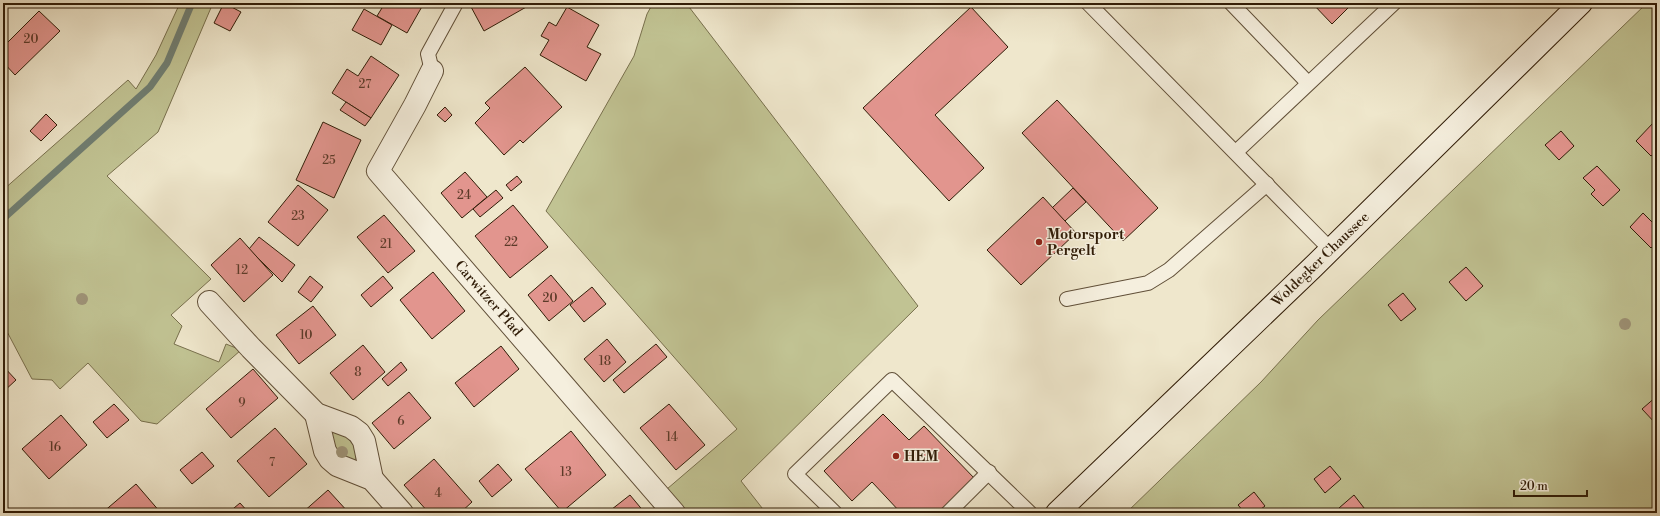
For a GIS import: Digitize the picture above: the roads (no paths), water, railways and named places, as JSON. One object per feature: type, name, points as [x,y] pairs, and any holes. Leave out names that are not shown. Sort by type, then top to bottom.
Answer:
[{"type":"street","name":"Woldegker Chaussee","points":[[1057,513],[1331,250],[1581,3]]},
{"type":"street","name":"Carwitzer Pfad","points":[[432,70],[415,105],[378,171],[674,513]]},
{"type":"street","points":[[209,302],[316,414],[352,427],[359,433],[364,441],[372,479]]},
{"type":"street","points":[[316,414],[325,451],[330,459],[337,465],[372,479],[402,513]]},
{"type":"lane","points":[[432,70],[428,54],[456,3]]},
{"type":"lane","points":[[1088,3],[1331,250]]},
{"type":"lane","points":[[1231,3],[1308,83]]},
{"type":"lane","points":[[1236,152],[1394,3]]},
{"type":"lane","points":[[1067,299],[1148,283],[1169,270],[1267,184]]},
{"type":"lane","points":[[835,513],[794,474],[892,380],[1030,513]]},
{"type":"lane","points":[[948,513],[989,472]]},
{"type":"waterway","points":[[3,219],[150,87],[167,63],[192,3]]},
{"type":"place","name":"Motorsport Pergelt","points":[[1039,242]]},
{"type":"place","name":"HEM","points":[[896,456]]}]
